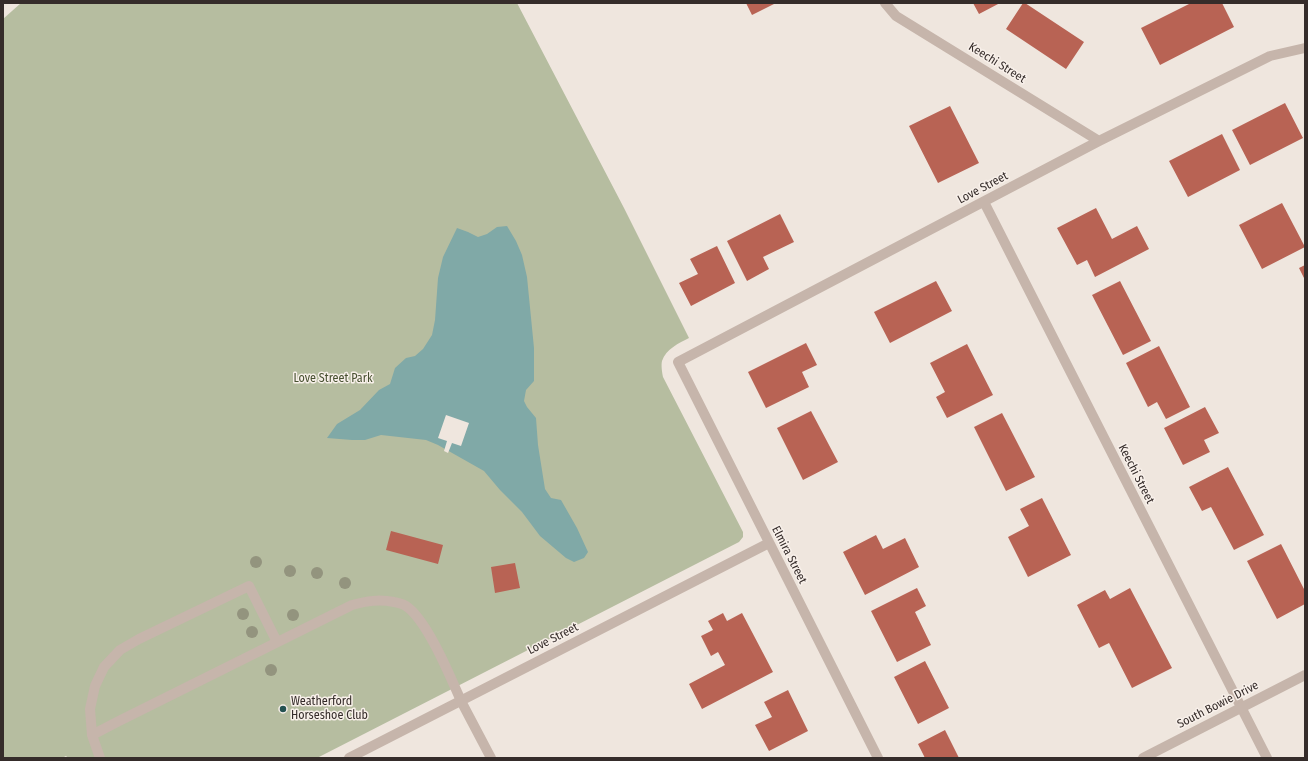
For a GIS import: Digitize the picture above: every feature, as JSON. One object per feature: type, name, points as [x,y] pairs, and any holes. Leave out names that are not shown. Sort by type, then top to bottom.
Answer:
[{"type":"street","name":"Keechi Street","points":[[885,3],[896,16],[1098,141]]},
{"type":"street","name":"Love Street","points":[[678,362],[1098,141],[1270,56],[1305,48]]},
{"type":"street","name":"Keechi Street","points":[[984,202],[1240,708],[1267,758]]},
{"type":"street","name":"Elmira Street","points":[[678,362],[878,758]]},
{"type":"street","name":"Love Street","points":[[349,758],[769,543]]},
{"type":"street","points":[[100,758],[92,735],[90,708],[95,686],[104,667],[120,650],[249,586],[276,642]]},
{"type":"street","points":[[92,735],[352,605],[368,600],[383,600],[405,605],[417,617],[428,632],[490,758]]},
{"type":"street","name":"South Bowie Drive","points":[[1143,758],[1305,675]]},
{"type":"green space","name":"Love Street Park","points":[[21,3],[517,3],[624,208],[689,338],[673,347],[666,353],[662,361],[663,377],[743,532],[743,537],[739,542],[317,758],[68,758],[66,756],[62,758],[3,758],[3,19]]},
{"type":"water","points":[[507,226],[522,255],[527,277],[534,348],[534,381],[526,390],[524,401],[536,418],[538,445],[545,489],[551,498],[561,500],[577,528],[588,552],[584,558],[574,562],[566,558],[540,536],[522,512],[484,471],[438,445],[426,440],[381,435],[365,440],[327,438],[337,424],[360,410],[379,390],[390,384],[395,368],[406,358],[415,356],[423,349],[432,335],[435,320],[438,278],[443,257],[457,228],[478,237],[487,234],[497,227]]},
{"type":"pier","points":[[446,415],[469,423],[461,446],[452,443],[448,453],[444,451],[447,441],[438,438]]},
{"type":"building","points":[[746,3],[776,3],[752,15]]},
{"type":"building","points":[[973,3],[1000,3],[979,14]]},
{"type":"building","points":[[1023,3],[1084,42],[1066,69],[1006,29]]},
{"type":"building","points":[[1191,3],[1222,3],[1234,27],[1160,65],[1141,28]]},
{"type":"building","points":[[1285,103],[1303,138],[1250,165],[1232,130]]},
{"type":"building","points":[[950,106],[979,163],[938,183],[909,126]]},
{"type":"building","points":[[1222,134],[1240,170],[1188,197],[1169,161]]},
{"type":"building","points":[[1282,203],[1305,247],[1262,269],[1239,225]]},
{"type":"building","points":[[1096,208],[1112,239],[1137,226],[1149,249],[1095,277],[1087,260],[1077,265],[1057,228]]},
{"type":"building","points":[[780,214],[794,242],[763,257],[769,269],[747,281],[727,241]]},
{"type":"building","points":[[717,246],[735,283],[691,306],[679,283],[698,274],[690,259]]},
{"type":"building","points":[[1305,265],[1305,280],[1299,268]]},
{"type":"building","points":[[936,281],[952,311],[890,343],[874,312]]},
{"type":"building","points":[[1120,281],[1151,341],[1123,355],[1092,295]]},
{"type":"building","points":[[806,343],[817,365],[802,372],[809,387],[766,408],[748,372]]},
{"type":"building","points":[[967,344],[993,395],[947,418],[936,397],[945,392],[930,363]]},
{"type":"building","points":[[1159,346],[1190,407],[1166,419],[1157,402],[1148,407],[1126,363]]},
{"type":"building","points":[[1205,407],[1219,433],[1204,440],[1210,452],[1183,465],[1164,428]]},
{"type":"building","points":[[811,411],[838,462],[803,480],[777,428]]},
{"type":"building","points":[[1002,413],[1035,477],[1006,491],[974,427]]},
{"type":"building","points":[[1228,467],[1264,535],[1234,550],[1211,507],[1202,511],[1189,487]]},
{"type":"building","points":[[1042,498],[1071,555],[1028,577],[1008,537],[1029,526],[1020,509]]},
{"type":"building","points":[[391,531],[443,545],[438,564],[386,550]]},
{"type":"building","points":[[876,535],[883,549],[905,538],[919,567],[865,595],[843,552]]},
{"type":"building","points":[[1281,544],[1305,591],[1305,604],[1277,619],[1247,561]]},
{"type":"building","points":[[515,563],[520,588],[495,593],[491,567]]},
{"type":"building","points":[[917,588],[926,606],[915,612],[931,645],[897,662],[871,611]]},
{"type":"building","points":[[1130,588],[1172,668],[1132,688],[1109,643],[1099,648],[1077,605],[1105,590],[1110,599]]},
{"type":"building","points":[[723,613],[727,621],[742,613],[773,672],[702,709],[689,684],[725,665],[718,652],[711,656],[701,636],[713,630],[708,621]]},
{"type":"building","points":[[925,661],[949,708],[918,724],[894,677]]},
{"type":"building","points":[[788,690],[808,731],[769,751],[755,725],[772,717],[764,702]]},
{"type":"building","points":[[945,730],[959,758],[925,758],[918,744]]},
{"type":"place","name":"Weatherford Horseshoe Club","points":[[283,709]]}]
